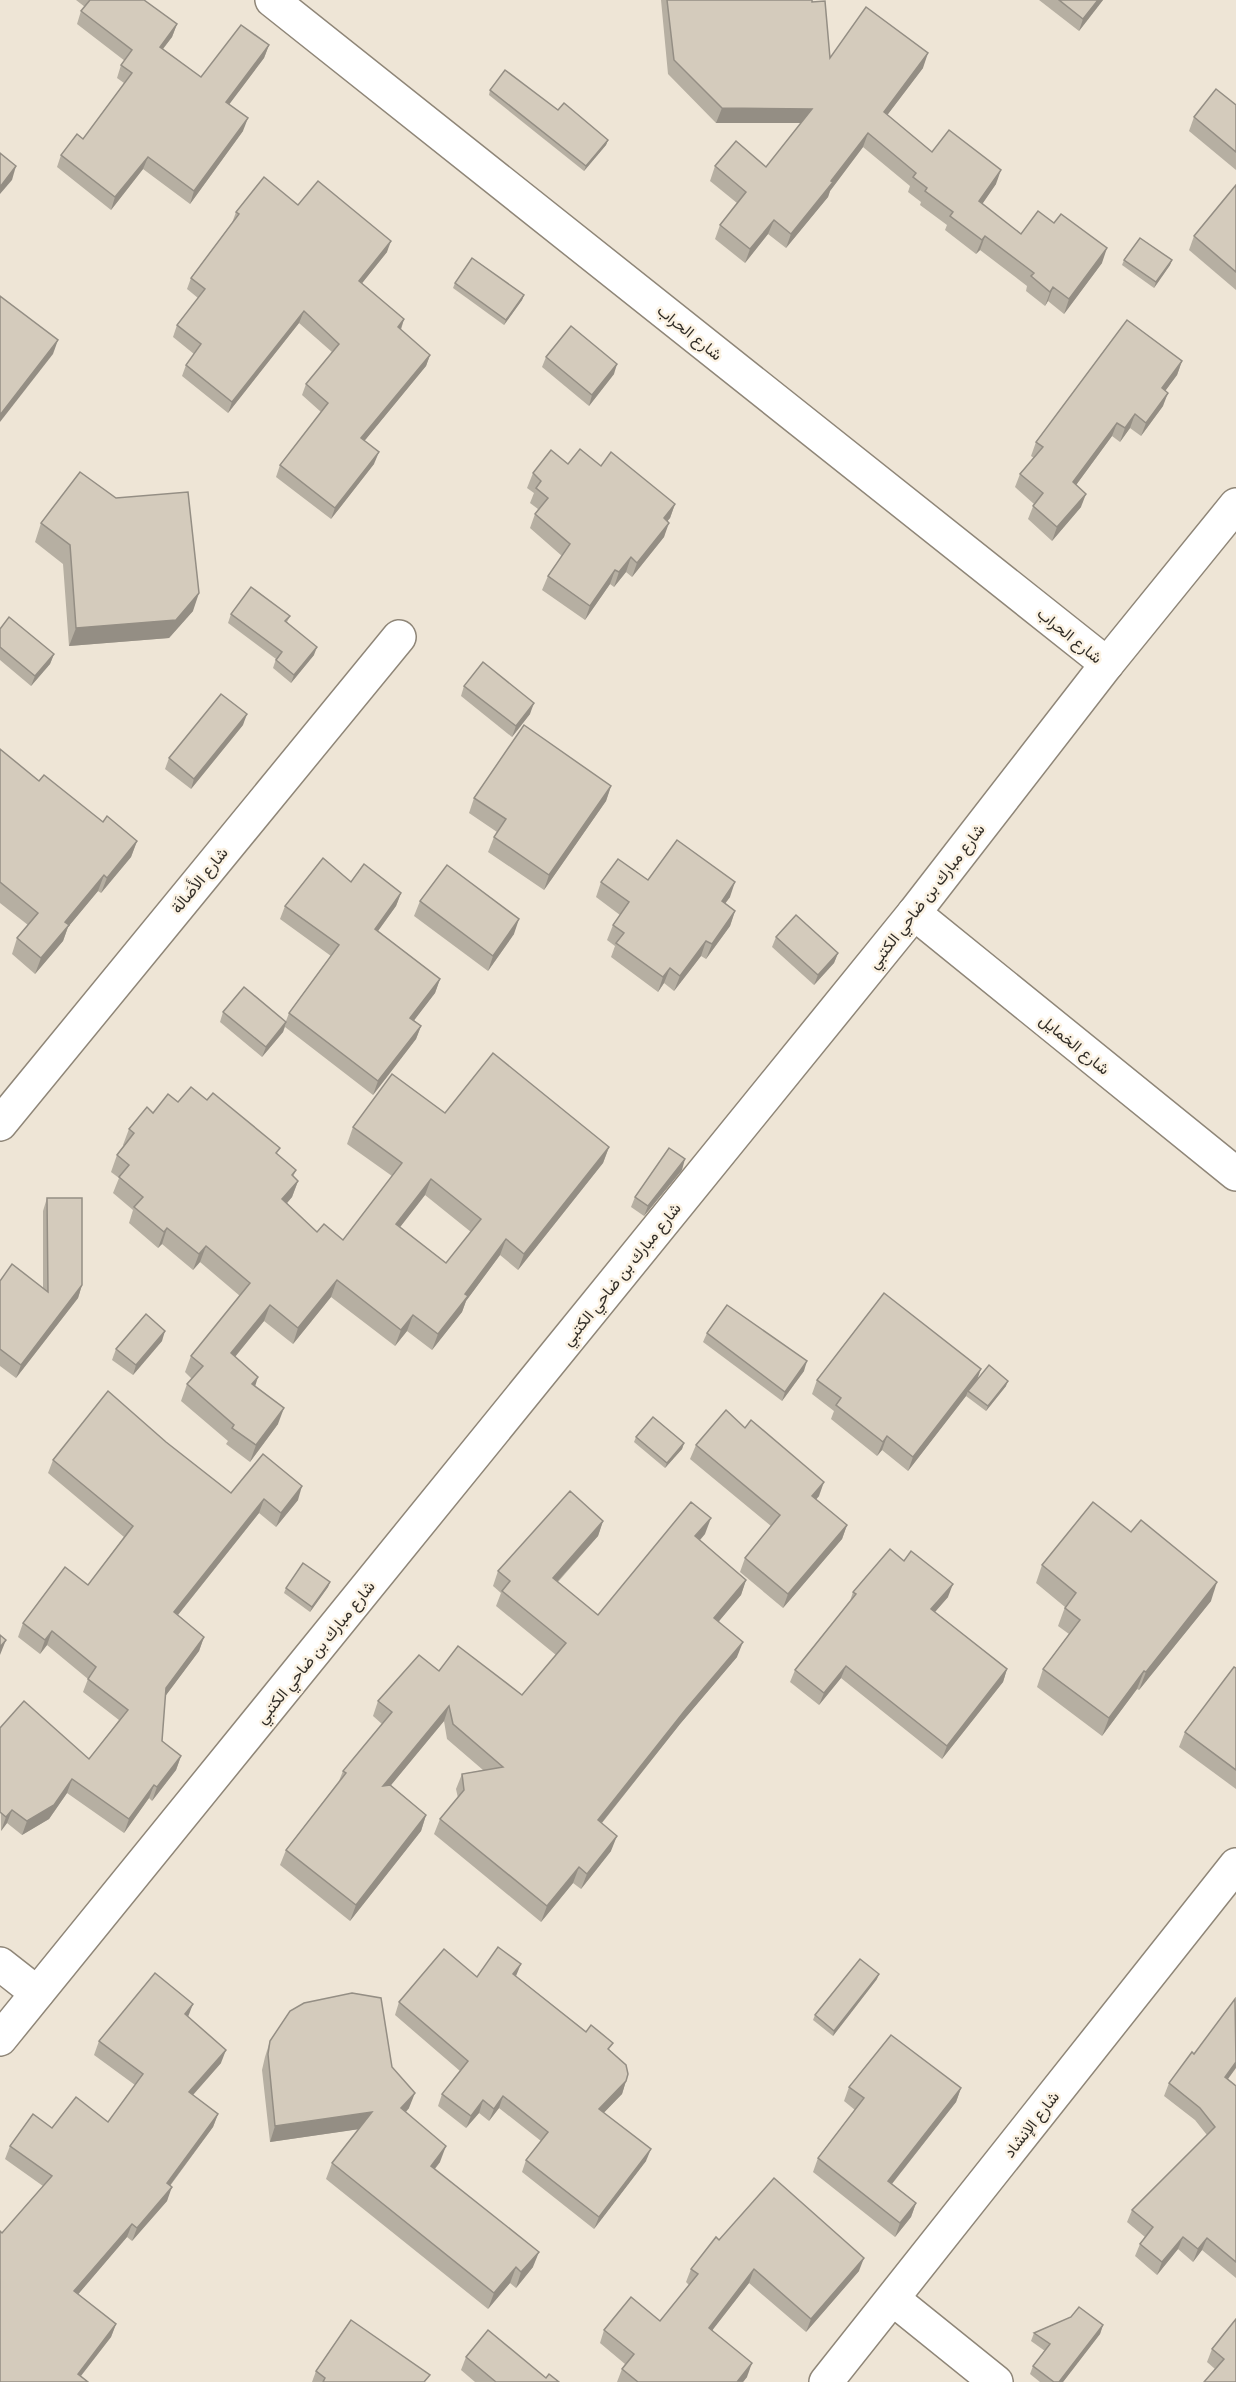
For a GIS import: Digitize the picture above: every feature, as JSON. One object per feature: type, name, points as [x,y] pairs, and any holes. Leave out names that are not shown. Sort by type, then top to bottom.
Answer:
[{"type":"street","name":"شارع الحراب","points":[[272,0],[1107,664]]},
{"type":"street","name":"شارع مبارك بن ضاحي الكتبي","points":[[0,2039],[914,913],[1107,664],[1236,505]]},
{"type":"street","name":"شارع الأَصَالَة","points":[[0,1124],[399,637]]},
{"type":"street","name":"شارع الخمايل","points":[[914,913],[1236,1174]]},
{"type":"street","name":"شارع الإنشاد","points":[[826,2382],[1236,1865]]},
{"type":"street","points":[[0,1964],[37,1993]]},
{"type":"street","points":[[893,2299],[996,2382]]},
{"type":"building","points":[[90,0],[144,0],[177,24],[160,47],[201,77],[241,25],[269,45],[226,102],[248,118],[194,191],[148,157],[115,197],[61,155],[77,134],[83,139],[132,73],[121,65],[132,50],[81,11]]},
{"type":"building","points":[[667,0],[825,1],[830,58],[866,7],[928,53],[884,112],[932,152],[949,130],[1001,170],[979,201],[1021,234],[1038,211],[1054,223],[1061,214],[1107,248],[1069,299],[1053,287],[1050,292],[1031,276],[1034,273],[985,236],[982,240],[950,216],[953,212],[925,191],[927,188],[913,177],[916,173],[868,133],[831,181],[833,182],[791,234],[774,220],[750,249],[720,225],[746,192],[715,166],[736,141],[766,167],[812,109],[722,108],[674,60]]},
{"type":"building","points":[[1059,0],[1098,0],[1083,19]]},
{"type":"building","points":[[505,70],[558,110],[564,103],[608,140],[586,166],[490,90]]},
{"type":"building","points":[[1216,89],[1236,105],[1236,152],[1194,117]]},
{"type":"building","points":[[0,153],[16,166],[0,187]]},
{"type":"building","points":[[264,177],[298,205],[318,181],[391,241],[359,281],[404,319],[398,327],[430,355],[361,438],[379,452],[335,508],[280,465],[328,403],[306,384],[339,344],[304,311],[232,402],[186,365],[201,344],[177,325],[205,289],[191,278],[239,214],[236,212]]},
{"type":"building","points":[[1236,185],[1236,272],[1194,236]]},
{"type":"building","points":[[1140,238],[1172,260],[1156,282],[1124,260]]},
{"type":"building","points":[[472,258],[524,295],[506,320],[455,283]]},
{"type":"building","points":[[0,296],[58,340],[0,415]]},
{"type":"building","points":[[1127,320],[1182,361],[1162,388],[1168,393],[1146,423],[1135,414],[1125,428],[1117,423],[1073,482],[1086,494],[1057,527],[1033,506],[1043,493],[1020,474],[1043,447],[1036,442]]},
{"type":"building","points":[[571,326],[617,364],[592,395],[546,357]]},
{"type":"building","points":[[580,449],[601,466],[611,452],[675,504],[664,518],[669,523],[637,563],[631,557],[619,572],[615,570],[590,606],[548,576],[570,544],[535,514],[548,498],[536,488],[541,481],[533,473],[551,450],[568,464]]},
{"type":"building","points":[[80,472],[116,498],[188,492],[199,593],[176,620],[76,628],[70,545],[41,523]]},
{"type":"building","points":[[251,587],[290,616],[285,621],[317,647],[294,675],[276,660],[282,652],[231,614]]},
{"type":"building","points":[[9,617],[54,654],[35,676],[0,647],[0,629]]},
{"type":"building","points":[[483,662],[534,703],[516,726],[464,686]]},
{"type":"building","points":[[221,694],[247,714],[194,779],[169,758]]},
{"type":"building","points":[[524,725],[611,786],[549,875],[494,837],[506,819],[474,798]]},
{"type":"building","points":[[0,749],[39,781],[44,775],[103,822],[107,816],[137,841],[107,878],[104,875],[65,922],[69,925],[41,958],[17,938],[38,913],[0,882]]},
{"type":"building","points":[[677,840],[735,882],[722,901],[735,911],[712,944],[706,941],[680,976],[670,968],[663,977],[616,943],[624,933],[613,925],[629,902],[601,882],[618,859],[648,880]]},
{"type":"building","points":[[323,858],[351,882],[364,864],[401,893],[375,929],[440,979],[410,1018],[421,1026],[378,1081],[289,1013],[339,945],[285,906]]},
{"type":"building","points":[[447,865],[519,919],[493,956],[420,901]]},
{"type":"building","points":[[796,915],[838,953],[818,975],[776,937]]},
{"type":"building","points":[[244,987],[286,1022],[266,1047],[223,1012]]},
{"type":"building","points":[[493,1053],[609,1147],[524,1254],[506,1239],[465,1294],[468,1296],[438,1334],[413,1315],[401,1330],[337,1280],[298,1328],[270,1305],[231,1353],[258,1377],[252,1384],[284,1408],[256,1445],[232,1428],[234,1425],[187,1384],[203,1366],[191,1356],[250,1283],[206,1246],[199,1254],[167,1228],[164,1232],[134,1207],[143,1197],[119,1177],[129,1165],[117,1155],[134,1133],[129,1129],[147,1107],[153,1113],[168,1094],[178,1102],[191,1087],[207,1100],[213,1093],[280,1148],[276,1153],[296,1170],[292,1175],[298,1181],[282,1199],[317,1232],[324,1224],[343,1240],[402,1163],[353,1127],[392,1074],[445,1113]],"holes":[[[431,1179],[481,1219],[446,1263],[396,1224]]]},
{"type":"building","points":[[669,1148],[685,1159],[648,1206],[635,1197]]},
{"type":"building","points":[[47,1198],[82,1198],[82,1285],[21,1365],[0,1349],[0,1281],[12,1264],[48,1292]]},
{"type":"building","points":[[884,1293],[981,1369],[913,1457],[887,1436],[883,1442],[836,1405],[841,1398],[817,1380]]},
{"type":"building","points":[[727,1305],[807,1361],[785,1392],[707,1333]]},
{"type":"building","points":[[146,1314],[165,1331],[136,1365],[116,1349]]},
{"type":"building","points":[[989,1365],[1008,1381],[988,1406],[968,1391]]},
{"type":"building","points":[[108,1391],[166,1442],[231,1493],[263,1454],[302,1486],[281,1513],[264,1499],[174,1612],[204,1637],[166,1688],[162,1741],[181,1756],[157,1787],[154,1785],[129,1819],[72,1779],[54,1805],[27,1821],[12,1810],[6,1817],[0,1812],[0,1728],[24,1701],[89,1759],[128,1710],[88,1679],[96,1667],[52,1631],[45,1640],[23,1623],[65,1567],[88,1585],[133,1526],[53,1460]]},
{"type":"building","points":[[726,1410],[745,1428],[751,1420],[824,1482],[812,1496],[847,1525],[788,1594],[745,1558],[780,1515],[696,1445]]},
{"type":"building","points":[[653,1417],[684,1443],[667,1463],[636,1437]]},
{"type":"building","points":[[570,1491],[603,1521],[553,1578],[598,1615],[691,1502],[711,1518],[695,1536],[746,1580],[714,1618],[743,1642],[686,1709],[598,1820],[617,1836],[587,1874],[579,1867],[547,1906],[440,1819],[464,1790],[462,1774],[503,1767],[453,1724],[449,1706],[383,1786],[390,1785],[426,1815],[356,1905],[286,1850],[346,1773],[343,1771],[392,1712],[378,1701],[419,1655],[439,1671],[458,1646],[522,1695],[566,1643],[502,1591],[510,1581],[498,1571]]},
{"type":"building","points":[[1093,1502],[1131,1532],[1141,1520],[1217,1582],[1146,1672],[1144,1671],[1109,1718],[1043,1669],[1080,1620],[1065,1608],[1076,1593],[1042,1565]]},
{"type":"building","points":[[890,1549],[904,1561],[911,1551],[953,1584],[931,1609],[1007,1669],[947,1746],[846,1666],[824,1693],[795,1670],[856,1594],[853,1592]]},
{"type":"building","points":[[303,1563],[330,1582],[312,1607],[286,1588]]},
{"type":"building","points":[[0,1635],[6,1640],[0,1647]]},
{"type":"building","points":[[1234,1667],[1236,1668],[1236,1770],[1185,1732]]},
{"type":"building","points":[[498,1947],[521,1964],[513,1974],[586,2032],[591,2025],[613,2043],[608,2049],[626,2065],[628,2074],[626,2081],[599,2109],[651,2149],[599,2217],[526,2160],[548,2132],[503,2096],[494,2109],[483,2100],[471,2116],[442,2094],[468,2061],[399,2002],[444,1949],[477,1977]]},
{"type":"building","points":[[860,1959],[879,1974],[834,2031],[815,2015]]},
{"type":"building","points":[[155,1973],[193,2004],[185,2014],[226,2050],[189,2092],[218,2114],[167,2183],[172,2187],[137,2228],[132,2224],[74,2291],[116,2324],[78,2374],[88,2382],[0,2382],[0,2231],[2,2233],[52,2176],[10,2146],[33,2114],[52,2128],[76,2097],[108,2122],[143,2074],[99,2041]]},
{"type":"building","points":[[352,1993],[381,1998],[392,2067],[415,2093],[401,2108],[446,2146],[431,2166],[539,2252],[521,2272],[516,2267],[494,2293],[332,2163],[372,2112],[275,2126],[268,2054],[270,2041],[290,2011],[304,2003]]},
{"type":"building","points":[[1235,1999],[1236,2062],[1225,2077],[1236,2086],[1236,2262],[1207,2238],[1198,2249],[1183,2237],[1162,2262],[1140,2244],[1153,2227],[1132,2210],[1215,2127],[1200,2108],[1169,2083]]},
{"type":"building","points":[[891,2035],[961,2088],[888,2181],[916,2203],[900,2223],[818,2158],[864,2098],[849,2087]]},
{"type":"building","points":[[774,2178],[864,2258],[811,2319],[754,2269],[709,2328],[752,2363],[737,2382],[638,2382],[622,2369],[634,2354],[604,2330],[631,2297],[660,2321],[698,2274],[691,2269],[716,2237],[719,2240]]},
{"type":"building","points":[[1079,2307],[1103,2325],[1059,2382],[1054,2382],[1033,2366],[1050,2344],[1034,2333],[1071,2317]]},
{"type":"building","points":[[1236,2319],[1236,2382],[1204,2382],[1224,2359],[1212,2349]]},
{"type":"building","points":[[351,2320],[430,2375],[424,2382],[323,2382],[325,2378],[316,2371]]},
{"type":"building","points":[[488,2330],[546,2378],[549,2374],[559,2382],[496,2382],[466,2357]]}]
